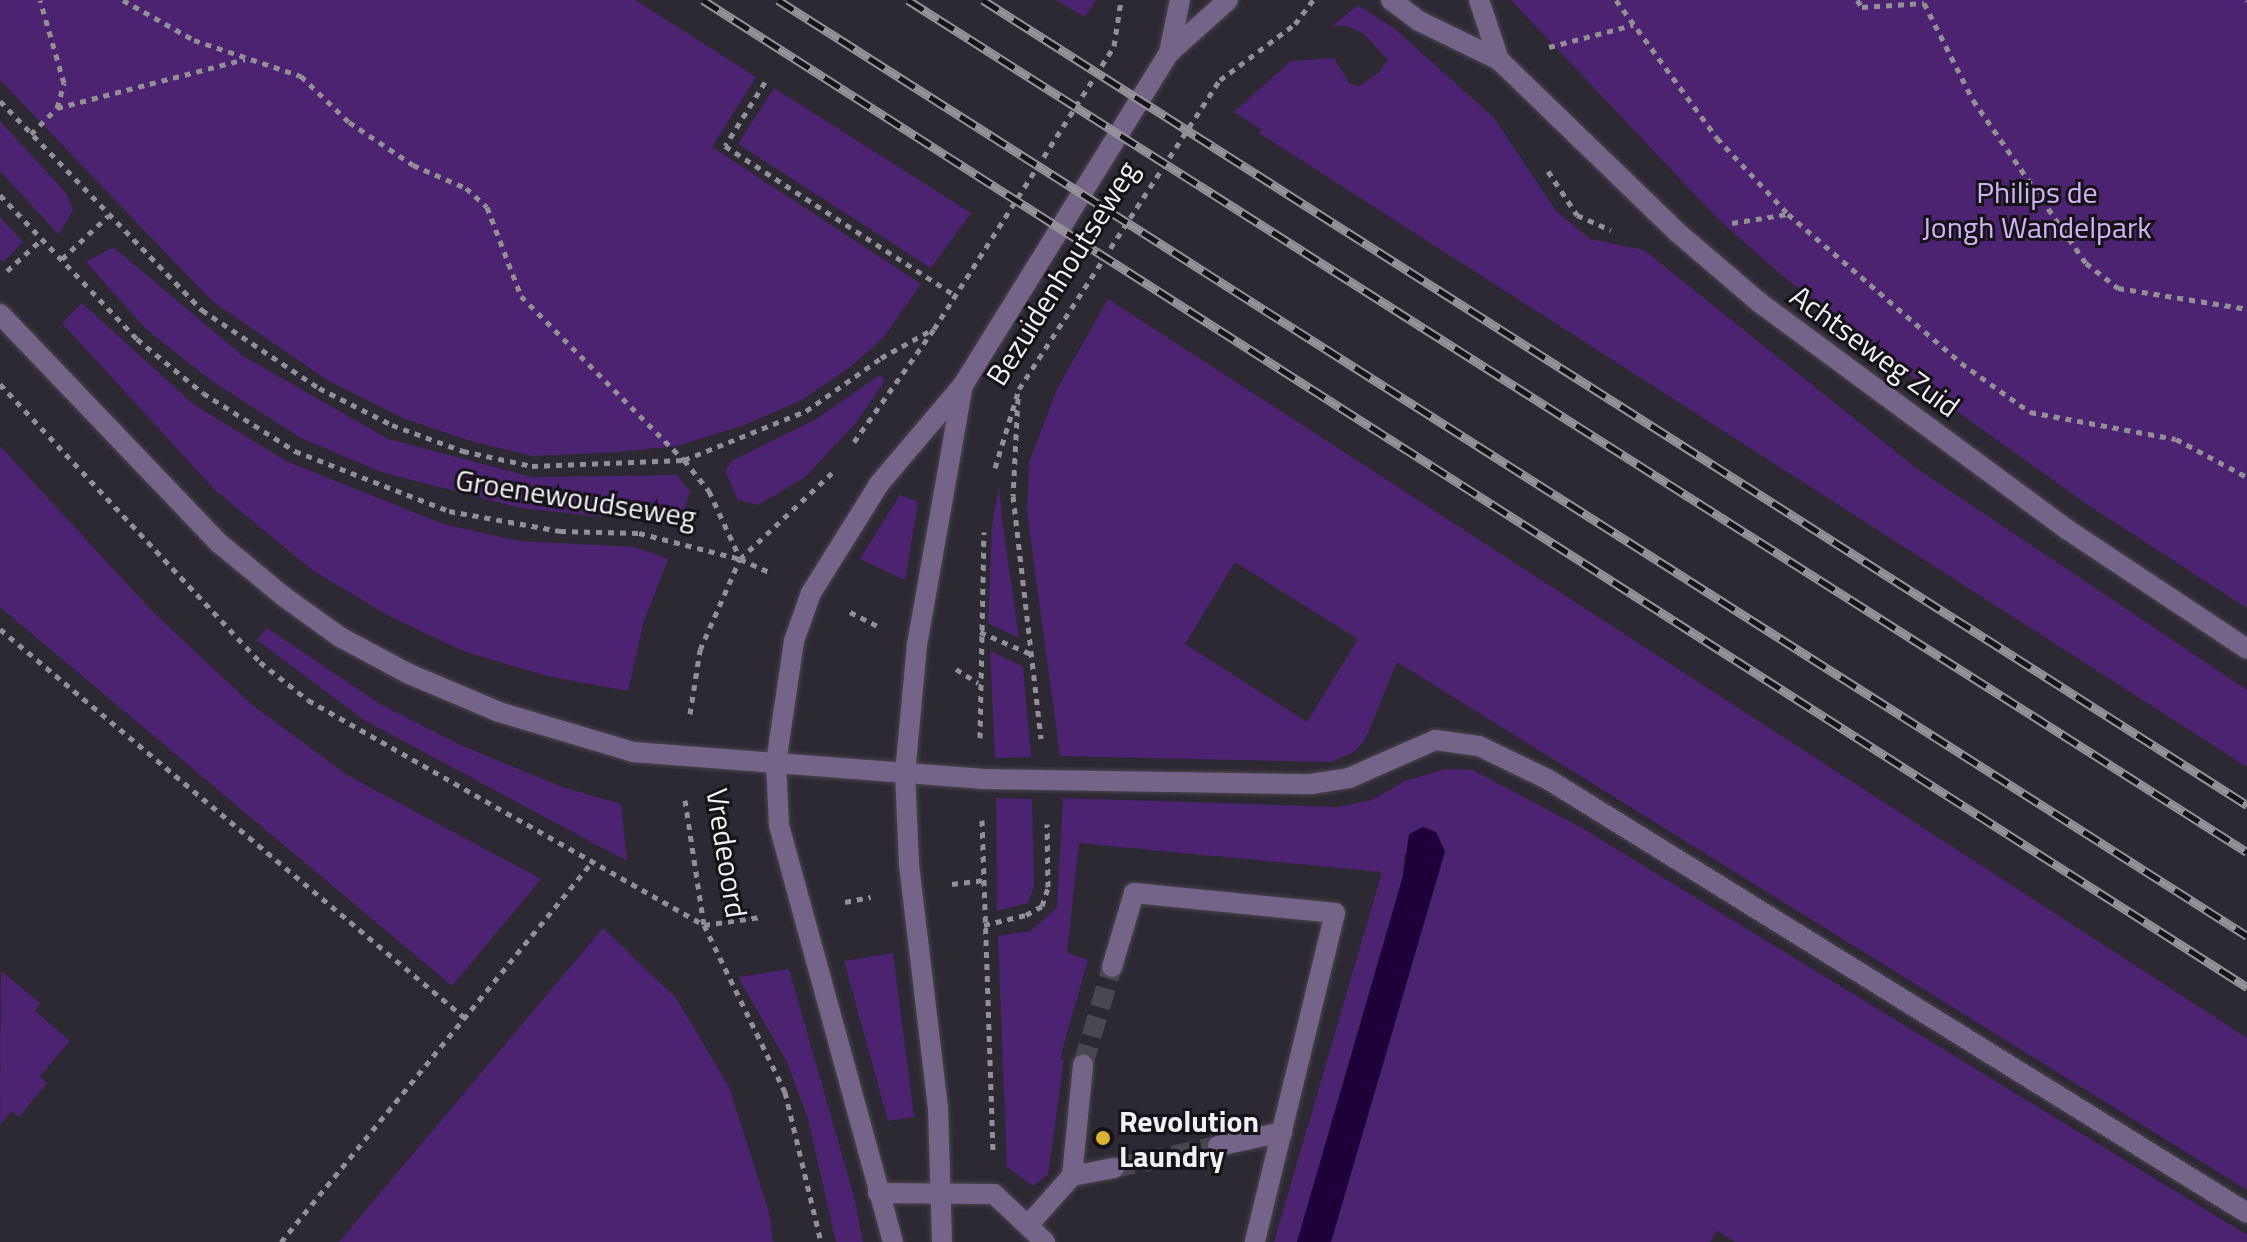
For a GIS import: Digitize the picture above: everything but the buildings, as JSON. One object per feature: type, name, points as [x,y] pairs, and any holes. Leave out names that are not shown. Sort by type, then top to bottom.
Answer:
[{"type":"street","name":"Bezuidenhoutseweg","points":[[1169,53],[1180,0]]},
{"type":"street","name":"Bezuidenhoutseweg","points":[[776,763],[794,641],[811,593],[879,484],[963,385],[1169,53],[1228,0]]},
{"type":"street","name":"Achtseweg Zuid","points":[[1391,0],[1419,21],[1499,60],[1677,232],[1760,303],[2068,530],[2247,649]]},
{"type":"street","name":"Achtseweg Zuid","points":[[1479,0],[1499,60]]},
{"type":"street","points":[[0,314],[219,543],[340,637],[407,673],[499,712],[581,739],[683,758],[905,774],[1311,784],[1349,778],[1435,740],[1479,746],[1549,780],[2247,1213]]},
{"type":"street","name":"Bezuidenhoutseweg","points":[[905,774],[917,645],[963,385]]},
{"type":"street","name":"Vredeoord","points":[[776,763],[779,825],[791,881],[893,1242]]},
{"type":"street","points":[[905,774],[943,1193],[942,1242]]},
{"type":"street","points":[[1112,967],[1134,893],[1335,913],[1255,1242]]},
{"type":"street","points":[[1030,1223],[1072,1176],[1083,1065]]},
{"type":"street","points":[[1218,1146],[1282,1132]]},
{"type":"street","points":[[1072,1176],[1114,1168]]},
{"type":"street","points":[[878,1193],[994,1194],[1030,1223],[1045,1242]]},
{"type":"path","points":[[31,134],[57,108],[64,83],[40,0]]},
{"type":"path","points":[[123,0],[194,40],[301,76],[349,122],[413,165],[466,188],[487,207],[521,296],[684,460],[709,491],[740,559],[841,461]]},
{"type":"path","points":[[849,449],[956,296],[1114,46],[1121,0]]},
{"type":"path","name":"Bezuidenhoutseweg","points":[[993,475],[1019,389],[1220,80],[1295,24],[1313,0]]},
{"type":"path","name":"Achtseweg Zuid","points":[[1616,0],[1717,138],[1788,214],[1961,363],[2030,412],[2176,439],[2247,477]]},
{"type":"path","points":[[1857,0],[1862,7],[1924,3],[1973,100],[2086,263],[2118,288],[2247,309]]},
{"type":"path","points":[[1499,60],[1633,25]]},
{"type":"path","points":[[57,108],[246,59]]},
{"type":"path","points":[[765,82],[725,146],[956,296]]},
{"type":"path","points":[[0,101],[202,310],[319,388],[392,425],[463,451],[532,466],[684,460],[806,411],[881,358],[934,329]]},
{"type":"path","name":"Groenewoudseweg","points":[[0,195],[137,339],[203,393],[295,451],[449,511],[560,531],[639,533],[740,559],[917,645],[979,683],[980,632]]},
{"type":"path","points":[[61,260],[108,216]]},
{"type":"path","points":[[0,273],[42,239]]},
{"type":"path","points":[[994,1194],[984,925],[1026,915],[1042,906],[1048,887],[1046,778],[1013,496],[1019,389]]},
{"type":"path","points":[[984,518],[980,632],[1032,654]]},
{"type":"path","name":"Vredeoord","points":[[740,559],[700,650],[683,758],[686,828],[704,925],[785,1092],[821,1242]]},
{"type":"path","points":[[0,629],[465,1018]]},
{"type":"path","points":[[281,1242],[594,860]]},
{"type":"green space","points":[[0,0],[635,0],[756,77],[712,147],[921,284],[883,338],[850,367],[802,400],[744,425],[677,446],[618,452],[533,456],[470,441],[403,418],[327,380],[212,301],[0,80]]},
{"type":"green space","points":[[1056,0],[1096,0],[1085,17]]},
{"type":"green space","name":"Philips de Jongh Wandelpark","points":[[1511,0],[2247,0],[2247,608],[2088,505],[1944,402],[1778,272],[1718,219]]},
{"type":"green space","points":[[1358,5],[1395,29],[1494,118],[1556,211],[1590,239],[1644,250],[1916,468],[2247,690],[2247,767],[1259,133],[1261,129],[1234,112],[1291,61],[1334,58],[1350,84],[1360,86],[1379,72],[1388,60],[1364,34],[1347,26],[1332,26]]},
{"type":"green space","points":[[774,88],[971,213],[931,268],[738,144]]},
{"type":"green space","points":[[0,121],[66,193],[73,210],[59,235],[0,171]]},
{"type":"green space","points":[[0,217],[23,242],[3,262],[0,259]]},
{"type":"green space","points":[[113,247],[243,356],[388,439],[532,477],[677,475],[690,492],[683,514],[669,518],[592,516],[521,508],[381,472],[301,438],[212,381],[147,330],[86,262]]},
{"type":"green space","points":[[1108,299],[2247,1038],[2247,1190],[1397,662],[1365,740],[1355,751],[1332,762],[1060,756],[1027,512],[1029,463],[1057,389]],"holes":[[[1235,562],[1358,639],[1307,722],[1185,644]]]},
{"type":"green space","points":[[82,303],[193,404],[288,462],[443,524],[519,541],[635,547],[668,559],[644,621],[628,691],[547,676],[463,651],[387,615],[312,570],[215,490],[62,323]]},
{"type":"green space","points":[[880,375],[885,381],[855,424],[805,477],[758,505],[738,500],[725,471],[733,460],[815,420]]},
{"type":"green space","points":[[0,446],[152,611],[251,704],[347,775],[541,879],[452,986],[0,607]]},
{"type":"green space","points":[[999,485],[1019,638],[988,623],[992,527]]},
{"type":"green space","points":[[900,495],[918,502],[905,580],[860,559]]},
{"type":"green space","points":[[267,628],[380,704],[465,747],[562,787],[621,804],[627,861],[364,720],[257,640]]},
{"type":"green space","points":[[990,651],[1023,667],[1031,757],[995,758]]},
{"type":"green space","points":[[1446,769],[1473,770],[1582,828],[2247,1235],[2247,1242],[1735,1242],[1716,1230],[1711,1242],[1331,1242],[1445,851],[1404,854],[1403,876],[1297,1242],[1274,1242],[1382,872],[1079,843],[1067,953],[1088,960],[1060,1058],[1064,1060],[1048,1174],[1033,1186],[1007,1167],[998,936],[1031,931],[1057,907],[1063,798],[1338,807],[1372,800],[1405,781]]},
{"type":"green space","points":[[996,798],[1032,799],[1034,886],[1028,903],[997,911]]},
{"type":"green space","points":[[603,928],[676,998],[729,1087],[769,1212],[773,1242],[339,1242]]},
{"type":"green space","points":[[893,953],[914,1117],[888,1121],[844,961]]},
{"type":"green space","points":[[789,969],[854,1197],[863,1242],[836,1242],[808,1119],[787,1062],[738,977]]},
{"type":"green space","points":[[1,971],[40,1003],[35,1011],[70,1041],[40,1076],[47,1083],[19,1117],[12,1111],[0,1125]]},
{"type":"shaded area","points":[[1423,827],[1436,832],[1445,851],[1331,1242],[1297,1242],[1403,876],[1409,834]]},
{"type":"tunnel","points":[[1083,1065],[1112,967]]},
{"type":"tunnel","points":[[1114,1168],[1218,1146]]},
{"type":"railway","points":[[703,0],[2247,987]]},
{"type":"railway","points":[[778,0],[2247,936]]},
{"type":"railway","points":[[908,0],[2247,852]]},
{"type":"railway","points":[[983,0],[2247,805]]},
{"type":"place","name":"Revolution Laundry","points":[[1103,1138]]}]
